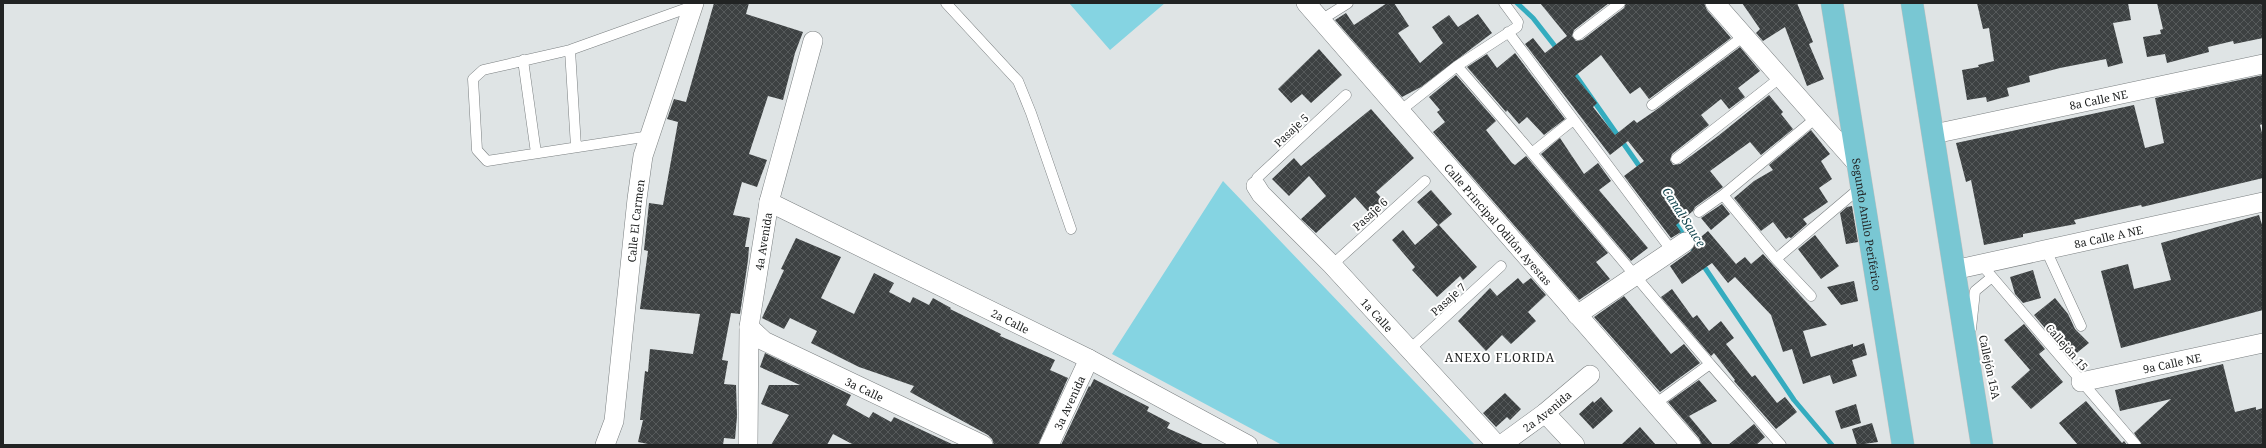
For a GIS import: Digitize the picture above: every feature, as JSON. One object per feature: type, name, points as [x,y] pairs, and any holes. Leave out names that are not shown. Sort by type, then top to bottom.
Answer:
[{"type":"main road","name":"Segundo Anillo Periférico","points":[[1832,3],[1861,176],[1902,445]]},
{"type":"main road","points":[[1912,3],[1934,134],[1954,270],[1986,438]]},
{"type":"street","name":"Calle Principal Odilón Ayestas","points":[[1306,3],[1691,445]]},
{"type":"street","points":[[1715,3],[1816,118],[1861,176]]},
{"type":"street","name":"Calle El Carmen","points":[[605,445],[614,421],[637,199],[643,156],[694,4]]},
{"type":"street","name":"4a Avenida","points":[[748,445],[748,327],[769,202],[813,41]]},
{"type":"street","name":"8a Calle NE","points":[[1934,134],[2263,64]]},
{"type":"street","name":"1a Calle","points":[[1256,186],[1261,194],[1332,265],[1497,445]]},
{"type":"street","name":"2a Calle","points":[[769,202],[1089,359],[1248,445]]},
{"type":"street","name":"8a Calle A NE","points":[[1954,270],[1986,270],[2046,250],[2263,202]]},
{"type":"street","points":[[1577,315],[1678,247]]},
{"type":"street","name":"3a Calle","points":[[748,327],[764,340],[983,445]]},
{"type":"street","name":"9a Calle NE","points":[[2081,382],[2263,342]]},
{"type":"street","name":"3a Avenida","points":[[1049,445],[1089,359]]},
{"type":"street","name":"2a Avenida","points":[[1501,445],[1545,413],[1590,374]]},
{"type":"street","points":[[1545,413],[1574,445]]},
{"type":"lane","points":[[946,3],[1018,81],[1031,113],[1071,229]]},
{"type":"lane","points":[[1321,20],[1348,3]]},
{"type":"lane","points":[[1400,111],[1457,66],[1518,24],[1504,3]]},
{"type":"lane","points":[[1578,35],[1620,3]]},
{"type":"lane","points":[[650,136],[487,161],[477,150],[473,79],[482,70],[570,50],[694,4]]},
{"type":"lane","points":[[1508,32],[1572,120],[1678,247]]},
{"type":"lane","points":[[1652,105],[1744,36]]},
{"type":"lane","points":[[570,50],[576,147]]},
{"type":"lane","points":[[523,60],[536,153]]},
{"type":"lane","points":[[1457,66],[1532,152],[1634,276],[1781,445]]},
{"type":"lane","points":[[1676,159],[1781,77]]},
{"type":"lane","name":"Pasaje 5","points":[[1256,186],[1257,178],[1346,95]]},
{"type":"lane","points":[[1699,212],[1723,195],[1816,118]]},
{"type":"lane","points":[[1532,152],[1572,120]]},
{"type":"lane","points":[[1776,259],[1861,176]]},
{"type":"lane","name":"Pasaje 6","points":[[1332,265],[1425,181]]},
{"type":"lane","points":[[1723,195],[1776,259],[1811,296]]},
{"type":"lane","points":[[2046,250],[2081,326]]},
{"type":"lane","name":"Pasaje 7","points":[[1410,349],[1501,266]]},
{"type":"lane","name":"Callejón 15","points":[[1986,270],[2136,445]]},
{"type":"lane","name":"Callejón 15A","points":[[1986,270],[1975,291],[1971,335],[1986,438]]},
{"type":"lane","points":[[1655,404],[1710,364]]},
{"type":"shaded area","points":[[1069,3],[1165,3],[1110,50]]},
{"type":"shaded area","points":[[1223,181],[1475,445],[1282,445],[1112,354]]},
{"type":"building","points":[[714,3],[749,3],[746,14],[803,32],[795,53],[783,100],[768,96],[749,154],[767,160],[757,187],[742,182],[733,215],[750,218],[745,247],[749,247],[748,260],[740,314],[731,313],[722,360],[728,361],[724,384],[736,385],[737,416],[735,439],[724,438],[723,445],[653,445],[638,442],[643,420],[640,420],[645,371],[648,372],[650,349],[693,354],[700,314],[640,309],[648,251],[644,250],[649,203],[663,205],[678,122],[667,119],[674,99],[686,102]]},
{"type":"building","points":[[1387,3],[1394,3],[1409,26],[1398,33],[1420,63],[1443,43],[1432,27],[1449,15],[1458,27],[1478,14],[1492,33],[1421,87],[1402,97],[1335,20],[1346,13],[1354,25]]},
{"type":"building","points":[[1540,3],[1609,3],[1574,30],[1572,36],[1576,41],[1582,40],[1624,8],[1626,3],[1704,3],[1707,10],[1731,38],[1649,99],[1640,87],[1630,94],[1601,55],[1575,76],[1597,103],[1593,107],[1615,135],[1634,120],[1637,123],[1656,110],[1740,47],[1760,71],[1738,88],[1745,97],[1729,109],[1721,99],[1701,115],[1709,125],[1672,154],[1670,160],[1673,165],[1680,164],[1769,95],[1783,112],[1781,114],[1793,129],[1761,155],[1750,142],[1710,171],[1723,187],[1695,207],[1693,211],[1676,225],[1681,232],[1671,238],[1624,176],[1644,161],[1628,141],[1610,155],[1525,44],[1533,38],[1545,53],[1567,36]]},
{"type":"building","points":[[1742,3],[1797,3],[1813,42],[1809,44],[1824,79],[1807,86],[1785,27],[1763,41],[1756,33],[1760,29]]},
{"type":"building","points":[[1977,3],[2128,3],[2131,20],[2113,23],[2123,63],[2108,67],[2106,59],[2060,68],[2029,76],[2030,82],[2007,88],[2009,96],[1987,102],[1986,97],[1967,100],[1962,70],[1979,67],[1978,65],[1994,61],[1989,28],[1983,29]]},
{"type":"building","points":[[2157,3],[2263,3],[2263,38],[2234,44],[2233,41],[2208,47],[2209,52],[2167,63],[2165,54],[2147,57],[2143,37],[2161,34],[2160,30],[2163,29]]},
{"type":"building","points":[[1319,49],[1342,75],[1311,103],[1302,94],[1291,103],[1278,89]]},
{"type":"building","points":[[1515,53],[1565,119],[1544,135],[1527,117],[1519,124],[1507,110],[1506,112],[1467,67],[1487,54],[1497,68]]},
{"type":"building","points":[[1456,75],[1496,121],[1486,130],[1512,163],[1515,165],[1526,156],[1608,253],[1596,262],[1610,279],[1579,300],[1433,132],[1445,122],[1437,112],[1440,110],[1429,97]]},
{"type":"building","points":[[2263,75],[2263,124],[2260,125],[2263,137],[2263,178],[2142,207],[2141,205],[2074,220],[2076,224],[2023,234],[2023,237],[1984,245],[1971,180],[1966,182],[1956,143],[2134,105],[2145,148],[2164,143],[2155,98]]},
{"type":"building","points":[[1371,109],[1414,158],[1376,192],[1386,203],[1372,216],[1355,197],[1316,233],[1301,219],[1326,196],[1309,176],[1289,196],[1272,179],[1294,158],[1301,166]]},
{"type":"building","points":[[1811,130],[1830,154],[1821,161],[1832,179],[1819,188],[1828,202],[1803,219],[1807,224],[1791,238],[1789,237],[1786,239],[1773,222],[1761,231],[1734,198],[1754,181],[1773,170],[1769,165]]},
{"type":"building","points":[[1560,138],[1584,174],[1598,163],[1611,181],[1599,190],[1648,248],[1631,261],[1541,154]]},
{"type":"building","points":[[1431,190],[1452,214],[1439,225],[1477,267],[1463,280],[1460,276],[1437,297],[1412,270],[1415,267],[1392,240],[1403,230],[1415,245],[1438,225],[1417,202]]},
{"type":"building","points":[[1722,204],[1730,214],[1711,230],[1701,218]]},
{"type":"building","points":[[1852,206],[1858,242],[1846,244],[1840,213],[1847,207]]},
{"type":"building","points":[[2259,215],[2263,228],[2263,310],[2121,348],[2101,271],[2128,264],[2134,289],[2171,280],[2161,243]]},
{"type":"building","points":[[1708,231],[1736,264],[1745,257],[1751,264],[1763,254],[1827,325],[1803,331],[1811,357],[1853,344],[1853,347],[1864,343],[1867,355],[1852,360],[1857,376],[1833,384],[1830,375],[1803,384],[1792,349],[1783,352],[1771,315],[1735,277],[1728,283],[1712,263],[1682,284],[1670,266],[1691,251],[1696,241]]},
{"type":"building","points":[[1815,235],[1839,266],[1821,279],[1798,249]]},
{"type":"building","points":[[796,238],[841,257],[821,298],[854,314],[874,273],[894,283],[889,292],[910,303],[913,297],[929,305],[933,298],[951,308],[950,309],[1001,334],[1000,336],[1055,360],[1050,370],[1068,378],[1038,445],[994,445],[992,439],[988,435],[910,392],[914,386],[859,367],[811,343],[817,331],[790,318],[784,329],[762,318],[784,270],[781,269]]},
{"type":"building","points":[[2033,270],[2041,298],[2023,303],[2015,294],[2010,277]]},
{"type":"building","points":[[1518,278],[1523,284],[1531,278],[1546,295],[1528,312],[1536,321],[1511,344],[1502,335],[1486,351],[1458,321],[1490,288],[1497,296]]},
{"type":"building","points":[[1854,281],[1858,301],[1841,305],[1827,287]]},
{"type":"building","points":[[1672,289],[1693,318],[1697,315],[1709,331],[1721,321],[1734,338],[1726,344],[1752,377],[1755,375],[1777,403],[1785,397],[1797,412],[1776,429],[1734,381],[1735,380],[1714,353],[1711,356],[1661,297]]},
{"type":"building","points":[[1624,296],[1671,354],[1684,344],[1700,363],[1660,392],[1594,317]]},
{"type":"building","points":[[2055,298],[2068,314],[2075,329],[2089,343],[2073,356],[2058,338],[2055,340],[2034,315]]},
{"type":"building","points":[[2024,324],[2045,349],[2039,354],[2063,382],[2031,409],[2011,387],[2030,370],[2004,340]]},
{"type":"building","points":[[765,353],[851,395],[846,405],[869,418],[873,412],[891,422],[894,417],[954,445],[854,445],[833,434],[827,445],[771,445],[789,415],[761,404],[769,385],[800,385],[760,367]]},
{"type":"building","points":[[2223,364],[2235,412],[2256,407],[2256,410],[2263,408],[2263,445],[2142,445],[2134,433],[2171,399],[2120,411],[2115,390]]},
{"type":"building","points":[[1094,379],[1149,407],[1147,411],[1170,423],[1167,428],[1205,445],[1061,445],[1089,386],[1090,387]]},
{"type":"building","points":[[1699,380],[1717,401],[1689,416],[1713,445],[1702,445],[1699,438],[1668,402]]},
{"type":"building","points":[[1505,393],[1521,409],[1510,420],[1507,417],[1496,427],[1483,413]]},
{"type":"building","points":[[1601,397],[1613,411],[1593,429],[1579,414],[1593,401],[1594,403]]},
{"type":"building","points":[[2086,401],[2122,443],[2124,441],[2127,445],[2078,445],[2059,423]]},
{"type":"building","points":[[1856,404],[1861,423],[1841,429],[1835,411]]},
{"type":"building","points":[[1872,423],[1878,442],[1857,445],[1852,429]]},
{"type":"building","points":[[1754,424],[1765,437],[1756,445],[1728,445]]},
{"type":"building","points":[[1640,427],[1656,445],[1621,445]]},
{"type":"waterway","name":"Canal Sauce","points":[[1517,3],[1533,18],[1558,50]]},
{"type":"waterway","name":"Canal Sauce","points":[[1572,70],[1642,170]]},
{"type":"waterway","name":"Canal Sauce","points":[[1673,219],[1696,254]]},
{"type":"waterway","name":"Canal Sauce","points":[[1701,262],[1794,400],[1832,445]]},
{"type":"district","name":"ANEXO FLORIDA","points":[[1500,357]]}]
